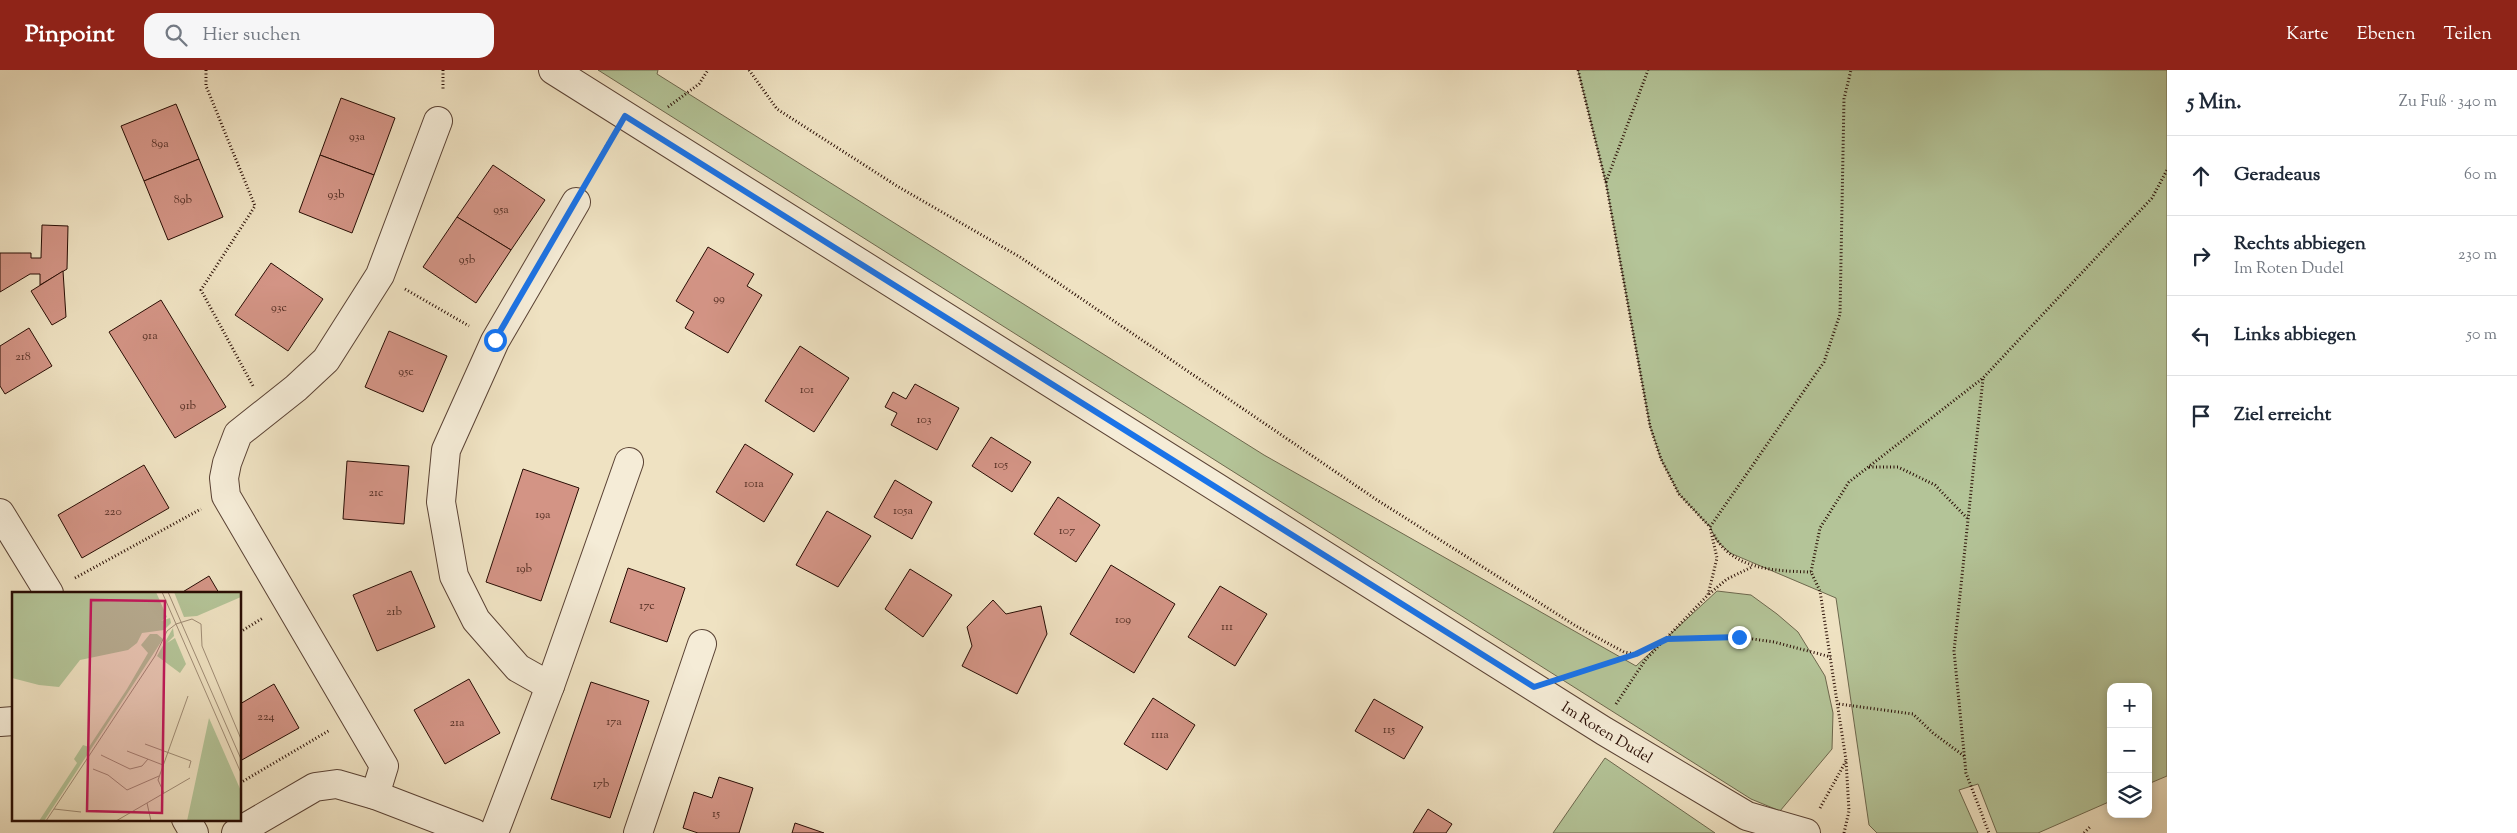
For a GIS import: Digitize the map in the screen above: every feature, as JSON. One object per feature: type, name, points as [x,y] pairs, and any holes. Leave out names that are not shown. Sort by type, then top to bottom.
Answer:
[{"type":"street","name":"Im Roten Dudel","points":[[553,70],[1604,731],[1747,816],[1811,825]]},
{"type":"street","points":[[375,796],[384,766],[353,716],[290,602],[226,496],[224,478],[227,463],[238,434],[296,388],[326,360],[380,276],[438,122]]},
{"type":"street","points":[[550,686],[518,668],[476,620],[454,576],[441,502],[446,450],[495,340],[576,202]]},
{"type":"street","points":[[494,833],[550,686],[629,462]]},
{"type":"street","points":[[0,513],[47,592]]},
{"type":"street","points":[[638,833],[702,644]]},
{"type":"street","points":[[236,833],[315,787],[337,784],[474,833]]},
{"type":"street","points":[[187,820],[194,833]]},
{"type":"path","points":[[206,70],[206,86],[255,206],[201,290],[266,411]]},
{"type":"path","points":[[647,130],[670,104],[699,84],[708,70]]},
{"type":"path","points":[[749,70],[777,109],[897,186],[1020,257],[1369,495],[1493,574],[1576,626],[1624,652],[1636,654]]},
{"type":"path","points":[[1578,70],[1606,182],[1650,426],[1661,459],[1679,494],[1710,527],[1717,541],[1730,553],[1753,567],[1811,572]]},
{"type":"path","points":[[1606,182],[1648,70]]},
{"type":"path","points":[[1708,595],[1717,558],[1710,527],[1824,362],[1840,314],[1844,99],[1851,70]]},
{"type":"path","points":[[576,202],[625,116]]},
{"type":"path","points":[[1844,833],[1849,811],[1846,760],[1839,704],[1820,591],[1811,572],[1820,528],[1849,482],[1983,378],[2152,198],[2167,170]]},
{"type":"path","points":[[380,276],[495,340]]},
{"type":"path","points":[[1983,378],[1954,651],[1966,774],[1989,833]]},
{"type":"path","points":[[1868,467],[1898,467],[1935,485],[1968,518]]},
{"type":"path","points":[[50,592],[226,496]]},
{"type":"path","points":[[1604,731],[1611,712],[1646,659],[1708,595],[1727,579],[1753,567]]},
{"type":"path","points":[[1534,687],[1636,654],[1667,639],[1739,637],[1774,642],[1831,657]]},
{"type":"path","points":[[1839,704],[1913,714],[1933,734],[1965,757]]},
{"type":"path","points":[[241,782],[353,716]]},
{"type":"path","points":[[1811,825],[1846,760]]},
{"type":"path","points":[[2084,833],[2090,827]]},
{"type":"green space","points":[[598,70],[658,70],[657,74],[1264,455],[1636,666],[1717,591],[1751,595],[1798,632],[1825,676],[1833,713],[1832,749],[1780,811],[1751,799]]},
{"type":"green space","points":[[1578,70],[2167,70],[2167,776],[2152,782],[2152,683],[2107,683],[2107,803],[2038,833],[1997,833],[1978,784],[1959,790],[1978,833],[1877,833],[1869,825],[1836,598],[1730,553],[1717,541],[1710,527],[1679,494],[1661,459],[1650,426],[1606,183]]},
{"type":"green space","points":[[1605,758],[1715,833],[1553,833]]},
{"type":"building","points":[[341,98],[395,118],[374,175],[320,155]]},
{"type":"building","points":[[176,104],[199,159],[144,181],[121,126]]},
{"type":"building","points":[[320,155],[374,175],[352,233],[299,212]]},
{"type":"building","points":[[199,159],[223,217],[168,240],[144,181]]},
{"type":"building","points":[[493,165],[545,200],[511,250],[457,217]]},
{"type":"building","points":[[457,217],[511,250],[476,303],[423,267]]},
{"type":"building","points":[[42,225],[68,226],[67,269],[40,285],[40,274],[30,274],[0,292],[0,253],[31,253],[31,258],[41,258]]},
{"type":"building","points":[[708,247],[754,274],[747,286],[762,295],[728,353],[685,328],[694,312],[676,301]]},
{"type":"building","points":[[271,263],[323,299],[288,351],[235,315]]},
{"type":"building","points":[[63,271],[66,317],[52,325],[31,291]]},
{"type":"building","points":[[161,300],[226,407],[175,438],[109,332]]},
{"type":"building","points":[[29,328],[52,366],[5,394],[0,386],[0,346]]},
{"type":"building","points":[[389,331],[447,356],[423,412],[365,387]]},
{"type":"building","points":[[800,346],[849,378],[814,432],[765,401]]},
{"type":"building","points":[[915,384],[959,408],[937,450],[891,425],[897,413],[885,407],[893,392],[906,399]]},
{"type":"building","points":[[991,437],[1031,462],[1012,492],[972,466]]},
{"type":"building","points":[[745,444],[793,474],[764,522],[716,492]]},
{"type":"building","points":[[347,461],[409,466],[404,524],[343,519]]},
{"type":"building","points":[[144,465],[169,508],[82,558],[58,515]]},
{"type":"building","points":[[523,469],[579,488],[541,601],[486,582]]},
{"type":"building","points":[[895,480],[932,502],[912,539],[874,517]]},
{"type":"building","points":[[1058,497],[1100,525],[1076,562],[1034,534]]},
{"type":"building","points":[[827,511],[871,536],[838,587],[796,565]]},
{"type":"building","points":[[1111,565],[1175,604],[1134,673],[1070,634]]},
{"type":"building","points":[[628,568],[685,588],[667,642],[610,622]]},
{"type":"building","points":[[910,569],[952,595],[923,637],[885,609]]},
{"type":"building","points":[[411,571],[435,627],[377,651],[353,595]]},
{"type":"building","points":[[209,576],[218,592],[183,592]]},
{"type":"building","points":[[1220,586],[1267,614],[1235,666],[1188,637]]},
{"type":"building","points":[[993,600],[1006,614],[1041,606],[1047,634],[1017,694],[962,666],[972,646],[967,627]]},
{"type":"building","points":[[469,679],[500,733],[445,764],[414,710]]},
{"type":"building","points":[[591,682],[649,701],[610,818],[551,799]]},
{"type":"building","points":[[274,684],[299,728],[241,760],[241,703]]},
{"type":"building","points":[[1153,698],[1195,725],[1167,770],[1124,744]]},
{"type":"building","points":[[1374,699],[1423,727],[1404,759],[1355,731]]},
{"type":"building","points":[[719,777],[753,788],[739,833],[698,833],[683,828],[694,792],[712,798]]},
{"type":"building","points":[[1428,809],[1452,824],[1446,833],[1413,833]]},
{"type":"building","points":[[795,823],[824,833],[792,833]]},
{"type":"route","points":[[495,340],[625,116],[771,209],[1160,450],[1534,687],[1636,654],[1667,639],[1739,637]]}]
